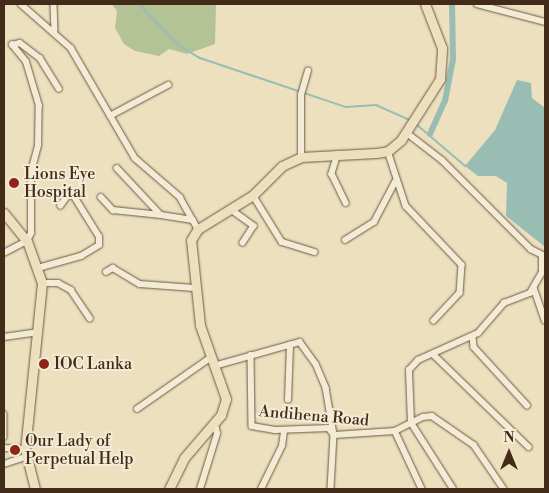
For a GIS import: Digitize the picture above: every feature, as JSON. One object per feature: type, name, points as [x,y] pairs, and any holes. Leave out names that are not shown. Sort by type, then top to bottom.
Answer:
[{"type":"main road","points":[[169,489],[184,458],[215,424],[226,399],[212,362],[194,288],[190,245],[198,229],[232,210],[253,195],[282,166],[301,157],[388,151],[412,126],[440,79],[443,61],[425,4]]},
{"type":"main road","points":[[4,213],[27,241],[42,283],[40,332],[25,453],[35,489]]},
{"type":"street","points":[[21,4],[55,30],[135,158],[180,197],[198,229]]},
{"type":"street","points":[[54,4],[55,30]]},
{"type":"street","points":[[477,4],[545,22]]},
{"type":"street","points":[[4,252],[27,241],[34,223],[31,172],[38,145],[39,106],[26,62],[12,45],[20,43],[40,58],[59,89]]},
{"type":"street","points":[[301,157],[301,95],[308,71]]},
{"type":"street","points":[[110,116],[168,85]]},
{"type":"street","points":[[412,126],[442,160],[544,259],[542,272],[534,288],[504,303],[473,337],[434,355],[418,360],[409,370],[411,423],[453,489]]},
{"type":"street","points":[[388,151],[395,182],[406,206],[462,265],[460,293],[434,321]]},
{"type":"street","points":[[338,154],[332,174],[346,203]]},
{"type":"street","points":[[117,168],[161,215]]},
{"type":"street","points":[[345,240],[374,222],[395,182]]},
{"type":"street","points":[[38,268],[81,256],[99,245],[100,236],[71,192],[61,206]]},
{"type":"street","points":[[253,195],[282,242],[314,252]]},
{"type":"street","points":[[101,197],[113,210],[193,220]]},
{"type":"street","points":[[232,210],[254,226],[242,243]]},
{"type":"street","points":[[106,272],[113,268],[140,284],[194,288]]},
{"type":"street","points":[[42,283],[58,283],[71,290],[90,318]]},
{"type":"street","points":[[534,288],[545,320]]},
{"type":"street","points":[[4,337],[40,332]]},
{"type":"street","points":[[473,337],[474,347],[527,405]]},
{"type":"street","points":[[137,409],[212,362],[252,355],[300,342],[316,364],[334,435],[332,489]]},
{"type":"street","points":[[288,400],[290,345]]},
{"type":"street","name":"Andihena Road","points":[[252,355],[252,426],[284,430],[328,428],[334,435],[395,431],[432,416],[474,445],[504,489]]},
{"type":"street","points":[[434,355],[529,447]]},
{"type":"street","points":[[4,414],[4,437]]},
{"type":"street","points":[[200,489],[200,482],[217,434],[215,424]]},
{"type":"street","points":[[261,489],[282,446],[284,430]]},
{"type":"street","points":[[395,431],[422,489]]},
{"type":"street","points":[[4,448],[25,453]]},
{"type":"street","points":[[4,464],[25,453]]},
{"type":"street","points":[[200,482],[204,489]]},
{"type":"green space","points":[[112,4],[216,4],[215,44],[187,54],[169,49],[159,56],[135,51],[124,44],[115,28],[117,11]]},
{"type":"water","points":[[517,80],[531,83],[532,98],[545,108],[545,247],[506,216],[507,183],[496,176],[478,176],[465,166],[495,130]]},
{"type":"waterway","points":[[139,4],[178,45],[200,58],[346,107],[376,105],[410,120]]},
{"type":"waterway","points":[[430,134],[445,101],[453,59],[452,4]]},
{"type":"waterway","points":[[416,124],[465,166]]},
{"type":"place","name":"Lions Eye Hospital","points":[[14,183]]},
{"type":"place","name":"IOC Lanka","points":[[44,364]]},
{"type":"place","name":"Our Lady of Perpetual Help","points":[[15,450]]}]
